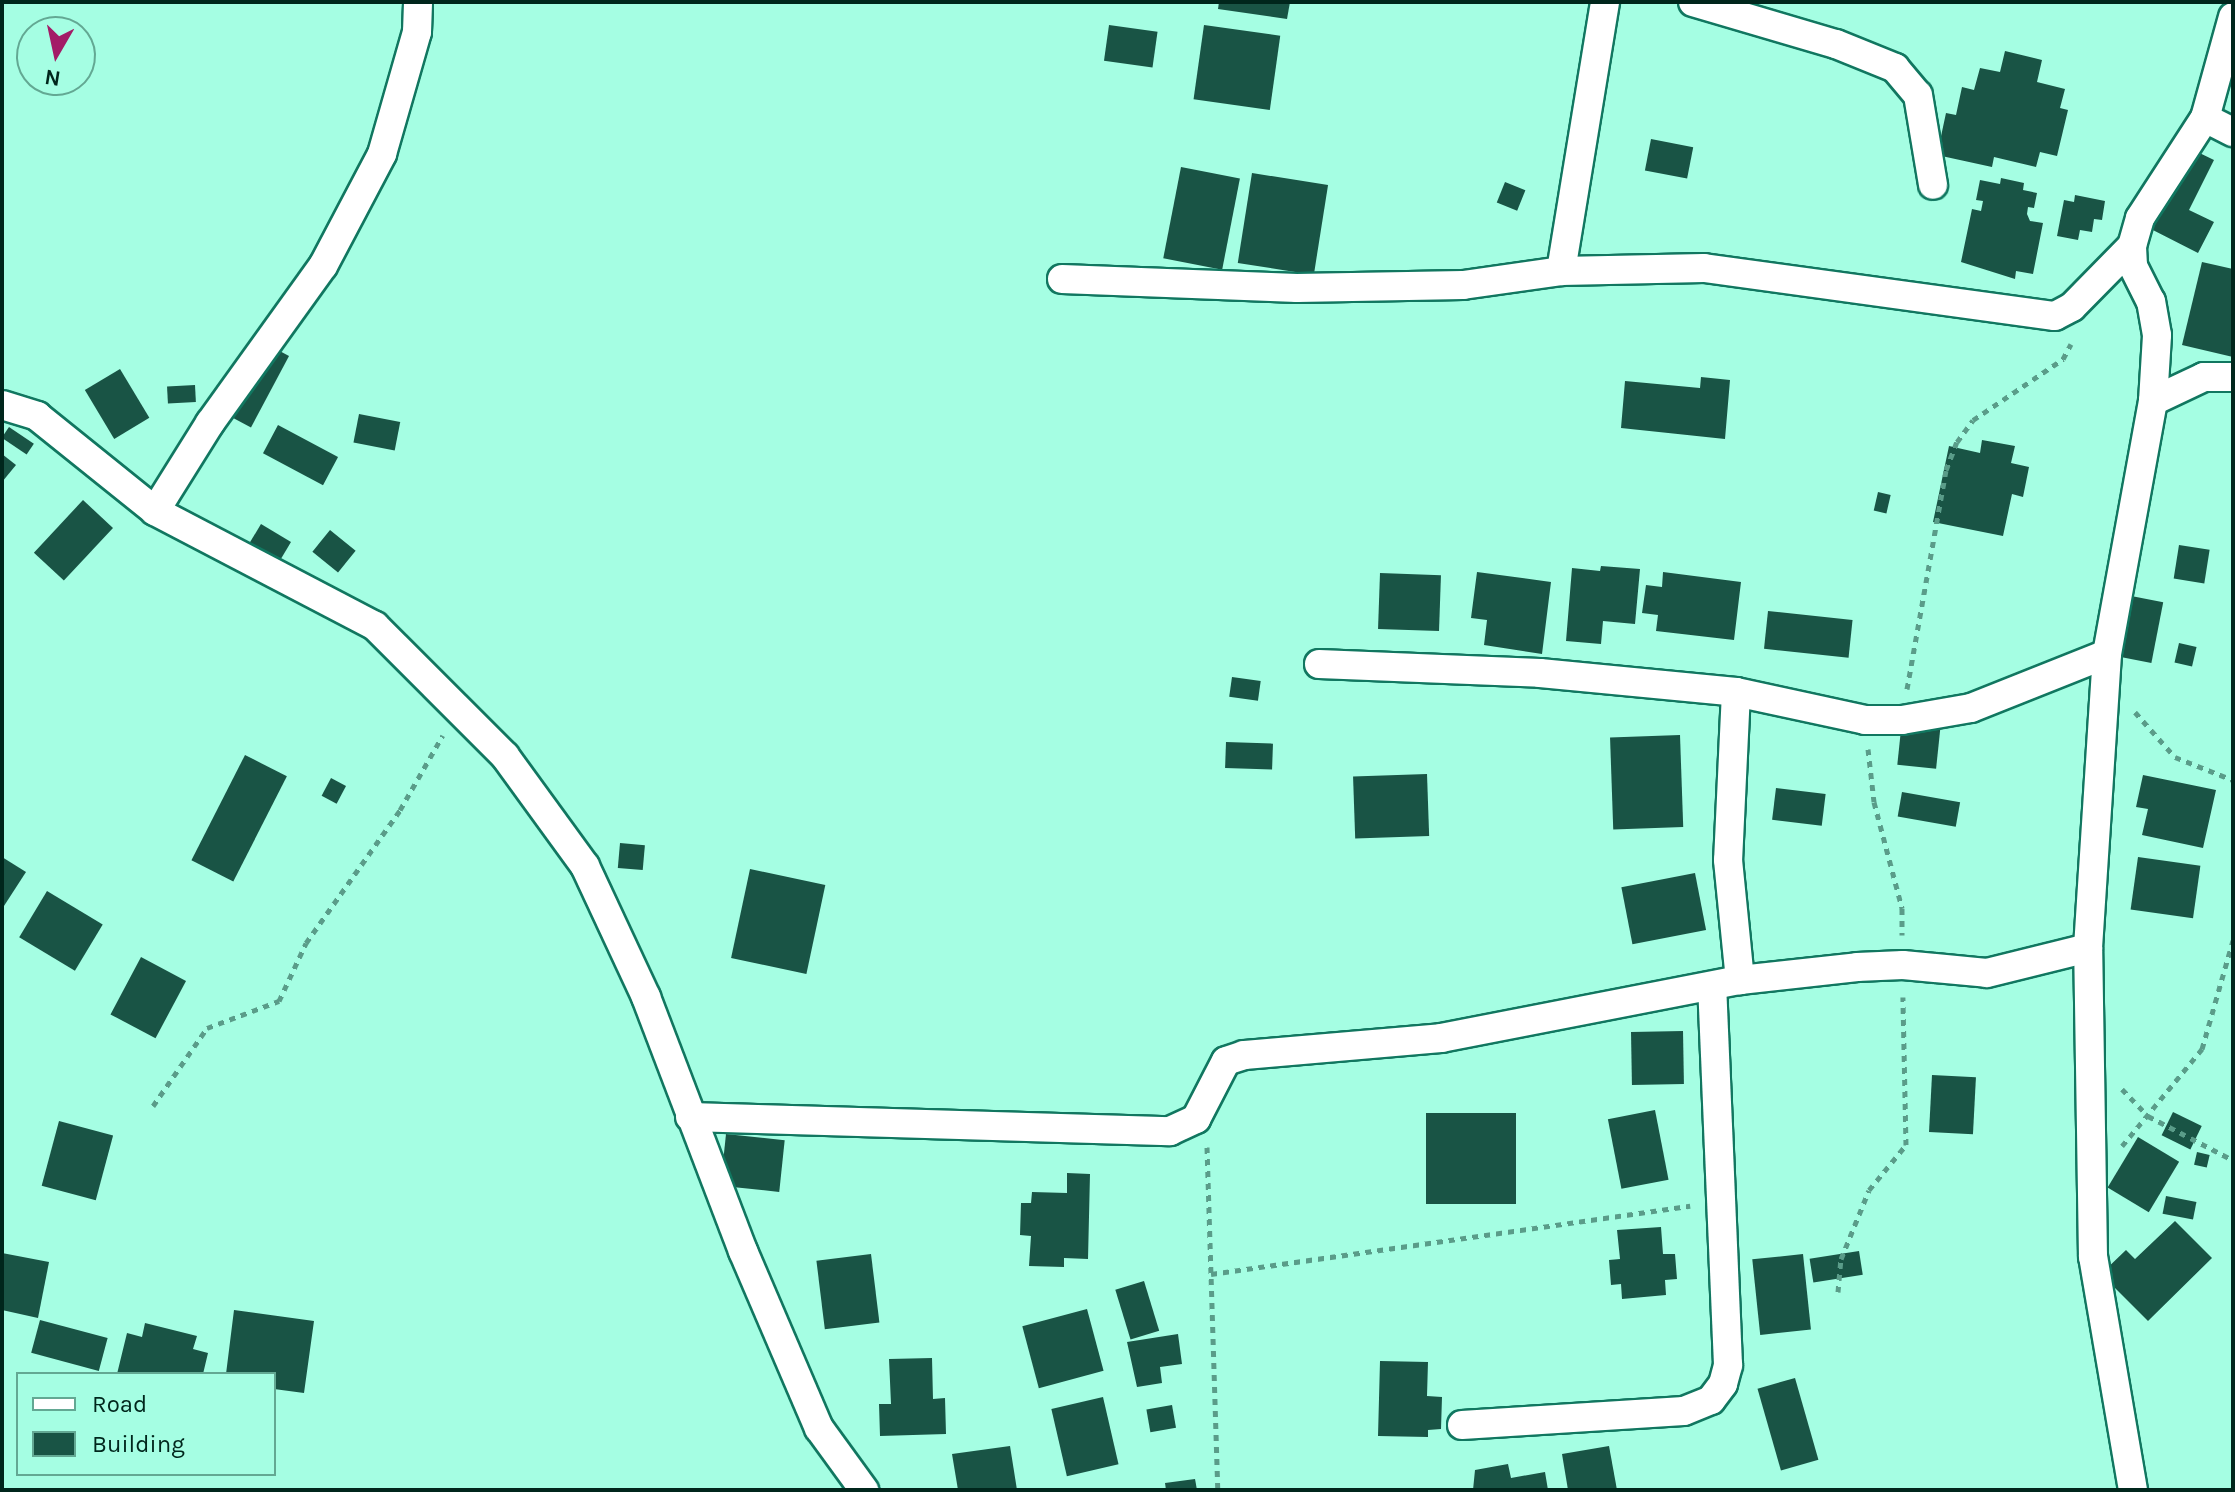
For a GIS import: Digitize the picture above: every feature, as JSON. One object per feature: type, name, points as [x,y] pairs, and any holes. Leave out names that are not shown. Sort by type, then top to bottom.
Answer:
[{"type":"street","points":[[155,511],[210,423],[323,266],[382,154],[417,32],[418,2]]},
{"type":"street","points":[[1561,271],[1605,2]]},
{"type":"street","points":[[1693,2],[1836,44],[1895,68],[1918,95],[1933,185]]},
{"type":"street","points":[[2133,1490],[2093,1257],[2088,948],[2106,666],[2153,401],[2156,319],[2133,266],[2132,246],[2140,218],[2205,118],[2233,17]]},
{"type":"street","points":[[2205,118],[2233,132]]},
{"type":"street","points":[[1062,279],[1297,288],[1463,285],[1561,271],[1704,268],[2044,316],[2072,307],[2132,246]]},
{"type":"street","points":[[2153,401],[2204,377],[2233,377]]},
{"type":"street","points":[[2,405],[37,416],[155,511],[348,607],[402,649],[505,756],[585,866],[646,997],[690,1117],[819,1428],[864,1490]]},
{"type":"street","points":[[1319,664],[1540,673],[1736,692],[1865,720],[1902,720],[1971,708],[2106,666]]},
{"type":"street","points":[[1736,692],[1728,860],[1740,980]]},
{"type":"street","points":[[690,1117],[1157,1131],[1188,1126],[1205,1106],[1226,1061],[1244,1055],[1441,1038],[1712,988],[1740,980],[1903,965],[1987,973],[2088,948]]},
{"type":"street","points":[[1462,1425],[1684,1411],[1711,1400],[1728,1365],[1712,988]]},
{"type":"path","points":[[1902,720],[1946,470],[1957,442],[1992,404],[2063,359],[2074,338],[2072,307]]},
{"type":"path","points":[[2106,666],[2175,757],[2233,780]]},
{"type":"path","points":[[153,1106],[207,1028],[279,1001],[306,943],[400,810],[459,707]]},
{"type":"path","points":[[1838,1292],[1841,1259],[1869,1190],[1906,1145],[1902,908],[1874,802],[1865,720]]},
{"type":"path","points":[[2148,1116],[2202,1049],[2233,940]]},
{"type":"path","points":[[2090,1052],[2148,1116],[2233,1160]]},
{"type":"path","points":[[1205,1106],[1211,1274],[1210,1357],[1218,1490]]},
{"type":"path","points":[[1211,1274],[1719,1202]]},
{"type":"building","points":[[1219,2],[1290,2],[1287,19],[1218,9]]},
{"type":"building","points":[[1109,25],[1158,32],[1153,67],[1104,61]]},
{"type":"building","points":[[1204,25],[1280,36],[1270,110],[1194,99]]},
{"type":"building","points":[[2005,51],[2042,60],[2037,82],[2065,89],[2060,108],[2068,110],[2057,156],[2040,152],[2036,167],[1994,157],[1992,167],[1937,155],[1946,113],[1956,115],[1962,87],[1974,90],[1980,68],[2000,72]]},
{"type":"building","points":[[1651,139],[1693,147],[1687,179],[1645,170]]},
{"type":"building","points":[[2185,146],[2214,160],[2189,210],[2214,222],[2198,253],[2145,226]]},
{"type":"building","points":[[1181,167],[1240,178],[1222,270],[1163,258]]},
{"type":"building","points":[[1252,173],[1328,185],[1314,275],[1238,263]]},
{"type":"building","points":[[2001,178],[2024,183],[2023,190],[2037,193],[2034,208],[2028,207],[2027,214],[2030,221],[2043,223],[2033,274],[2016,271],[2015,279],[1961,262],[1972,209],[1981,211],[1983,201],[1976,200],[1980,180],[2000,184]]},
{"type":"building","points":[[1505,182],[1525,190],[1517,211],[1497,202]]},
{"type":"building","points":[[2075,195],[2105,201],[2102,220],[2094,219],[2092,232],[2080,230],[2078,240],[2057,236],[2064,200],[2074,202]]},
{"type":"building","points":[[2202,262],[2233,269],[2233,357],[2182,345]]},
{"type":"building","points":[[259,340],[289,356],[251,427],[221,412]]},
{"type":"building","points":[[120,369],[149,418],[114,439],[85,390]]},
{"type":"building","points":[[1701,377],[1730,380],[1725,439],[1621,428],[1625,381],[1700,388]]},
{"type":"building","points":[[195,385],[196,402],[168,403],[167,386]]},
{"type":"building","points":[[359,414],[400,422],[395,450],[353,442]]},
{"type":"building","points":[[278,425],[338,457],[323,485],[263,453]]},
{"type":"building","points":[[9,427],[34,444],[27,455],[2,438]]},
{"type":"building","points":[[1982,440],[2015,446],[2011,463],[2029,467],[2023,497],[2012,494],[2003,536],[1933,522],[1949,446],[1980,453]]},
{"type":"building","points":[[2,454],[16,465],[2,482]]},
{"type":"building","points":[[1878,492],[1891,495],[1886,513],[1874,511]]},
{"type":"building","points":[[83,500],[113,528],[64,581],[34,553]]},
{"type":"building","points":[[261,524],[291,542],[280,561],[250,543]]},
{"type":"building","points":[[330,530],[356,551],[338,573],[312,552]]},
{"type":"building","points":[[2179,545],[2210,550],[2204,583],[2174,579]]},
{"type":"building","points":[[1601,566],[1640,569],[1635,624],[1603,621],[1601,644],[1566,641],[1572,568],[1600,571]]},
{"type":"building","points":[[1477,572],[1551,582],[1542,654],[1484,645],[1487,620],[1471,618]]},
{"type":"building","points":[[1663,572],[1741,582],[1734,640],[1656,631],[1658,615],[1642,613],[1646,585],[1662,587]]},
{"type":"building","points":[[1380,573],[1441,575],[1439,631],[1378,629]]},
{"type":"building","points":[[2121,594],[2163,602],[2151,663],[2109,655]]},
{"type":"building","points":[[1768,611],[1853,620],[1849,658],[1764,649]]},
{"type":"building","points":[[2179,643],[2197,647],[2192,667],[2175,662]]},
{"type":"building","points":[[1232,677],[1261,681],[1258,701],[1229,697]]},
{"type":"building","points":[[1902,720],[1941,724],[1936,769],[1897,765]]},
{"type":"building","points":[[1680,735],[1683,827],[1613,829],[1610,737]]},
{"type":"building","points":[[1226,742],[1273,744],[1272,770],[1225,768]]},
{"type":"building","points":[[245,755],[287,776],[233,881],[191,860]]},
{"type":"building","points":[[1427,774],[1429,836],[1355,839],[1353,777]]},
{"type":"building","points":[[2143,775],[2216,790],[2203,848],[2142,835],[2148,809],[2136,807]]},
{"type":"building","points":[[331,778],[346,786],[337,804],[322,796]]},
{"type":"building","points":[[1776,788],[1826,794],[1822,826],[1772,820]]},
{"type":"building","points":[[1902,792],[1960,802],[1956,827],[1898,817]]},
{"type":"building","points":[[620,843],[645,845],[643,870],[618,868]]},
{"type":"building","points":[[2,857],[26,872],[2,909]]},
{"type":"building","points":[[2138,857],[2200,866],[2193,918],[2131,909]]},
{"type":"building","points":[[750,869],[825,885],[806,974],[731,958]]},
{"type":"building","points":[[1695,873],[1706,930],[1632,944],[1621,887]]},
{"type":"building","points":[[47,891],[103,924],[75,971],[19,937]]},
{"type":"building","points":[[141,957],[186,981],[156,1038],[110,1014]]},
{"type":"building","points":[[1683,1031],[1684,1084],[1632,1085],[1631,1032]]},
{"type":"building","points":[[1932,1075],[1976,1077],[1973,1134],[1929,1132]]},
{"type":"building","points":[[1655,1110],[1669,1180],[1621,1189],[1608,1119]]},
{"type":"building","points":[[2173,1112],[2202,1126],[2190,1149],[2162,1135]]},
{"type":"building","points":[[1426,1113],[1516,1113],[1516,1204],[1426,1204]]},
{"type":"building","points":[[59,1121],[113,1135],[96,1200],[42,1186]]},
{"type":"building","points":[[726,1134],[785,1140],[779,1192],[721,1186]]},
{"type":"building","points":[[2138,1137],[2179,1162],[2149,1212],[2108,1188]]},
{"type":"building","points":[[2197,1152],[2210,1155],[2207,1168],[2194,1165]]},
{"type":"building","points":[[1067,1173],[1090,1174],[1088,1259],[1064,1258],[1064,1267],[1029,1266],[1031,1236],[1020,1235],[1021,1203],[1031,1203],[1032,1192],[1067,1193]]},
{"type":"building","points":[[2166,1196],[2196,1202],[2193,1220],[2163,1214]]},
{"type":"building","points":[[2175,1221],[2212,1258],[2148,1321],[2101,1274],[2126,1250],[2135,1259]]},
{"type":"building","points":[[1661,1227],[1663,1254],[1675,1254],[1677,1279],[1665,1280],[1666,1295],[1622,1299],[1621,1284],[1611,1285],[1609,1260],[1620,1259],[1617,1230]]},
{"type":"building","points":[[1859,1251],[1863,1275],[1813,1283],[1810,1259]]},
{"type":"building","points":[[2,1253],[49,1262],[38,1318],[2,1310]]},
{"type":"building","points":[[871,1254],[879,1322],[825,1329],[816,1261]]},
{"type":"building","points":[[1803,1254],[1811,1330],[1760,1335],[1752,1259]]},
{"type":"building","points":[[1144,1281],[1159,1331],[1131,1339],[1115,1290]]},
{"type":"building","points":[[1087,1309],[1104,1371],[1039,1388],[1022,1326]]},
{"type":"building","points":[[234,1310],[314,1321],[304,1393],[276,1389],[276,1372],[226,1372]]},
{"type":"building","points":[[40,1320],[108,1338],[99,1371],[31,1353]]},
{"type":"building","points":[[145,1323],[197,1336],[193,1349],[208,1353],[203,1372],[117,1372],[127,1333],[142,1337]]},
{"type":"building","points":[[1178,1334],[1182,1364],[1160,1367],[1162,1383],[1137,1387],[1127,1342]]},
{"type":"building","points":[[932,1358],[933,1399],[945,1398],[946,1434],[880,1436],[879,1404],[891,1404],[889,1359]]},
{"type":"building","points":[[1380,1361],[1428,1362],[1427,1396],[1442,1397],[1441,1429],[1428,1430],[1428,1437],[1378,1436]]},
{"type":"building","points":[[1795,1378],[1818,1460],[1781,1470],[1758,1389]]},
{"type":"building","points":[[1103,1397],[1119,1464],[1067,1476],[1051,1409]]},
{"type":"building","points":[[1172,1405],[1176,1428],[1150,1432],[1146,1410]]},
{"type":"building","points":[[1010,1446],[1017,1490],[958,1490],[952,1454]]},
{"type":"building","points":[[1609,1446],[1617,1490],[1568,1490],[1562,1454]]},
{"type":"building","points":[[1508,1464],[1511,1478],[1545,1472],[1548,1490],[1473,1490],[1475,1470]]},
{"type":"building","points":[[1195,1479],[1197,1490],[1166,1490],[1165,1483]]}]
